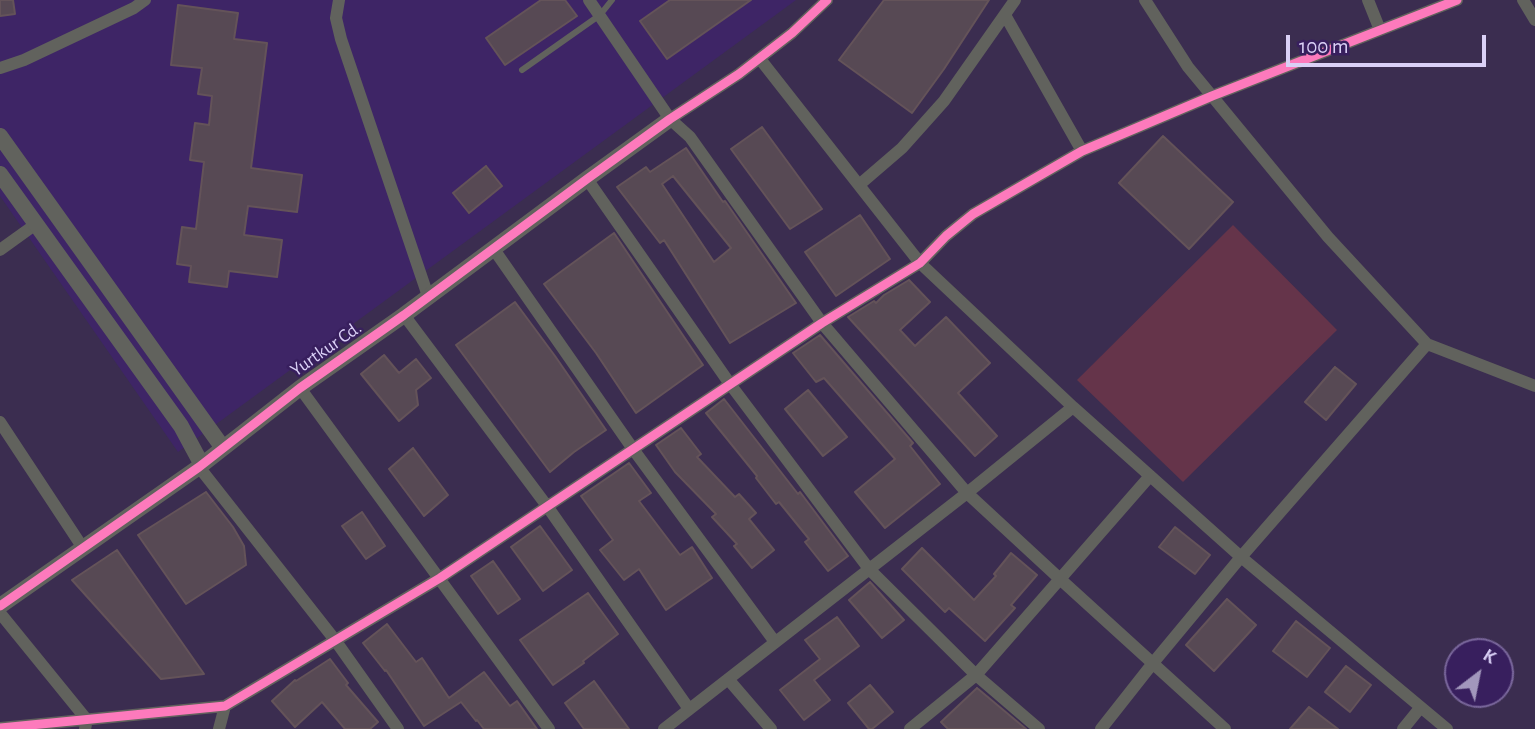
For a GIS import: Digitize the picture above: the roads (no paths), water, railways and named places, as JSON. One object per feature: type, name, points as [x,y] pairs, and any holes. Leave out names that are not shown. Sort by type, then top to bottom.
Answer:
[{"type":"street","points":[[0,68],[24,60],[134,8],[145,0]]},
{"type":"street","points":[[339,0],[337,18],[341,39],[428,296]]},
{"type":"street","points":[[589,0],[670,119],[690,137],[822,323],[967,493],[1225,729]]},
{"type":"street","points":[[670,119],[760,59],[827,0]]},
{"type":"street","points":[[859,185],[902,148],[944,102],[1015,0]]},
{"type":"street","points":[[1144,0],[1188,67],[1328,237],[1427,344],[1535,386]]},
{"type":"street","points":[[1368,0],[1380,30]]},
{"type":"street","points":[[0,728],[86,724],[225,706],[440,578],[822,323],[920,264],[946,236],[973,214],[1082,151],[1212,96],[1457,0]]},
{"type":"street","points":[[1523,0],[1535,20]]},
{"type":"street","points":[[1005,15],[1082,151]]},
{"type":"street","points":[[760,59],[920,264],[1073,407],[1241,557],[1447,729]]},
{"type":"street","name":"Yurtkur Cd.","points":[[0,606],[200,466],[300,388],[404,315],[670,119]]},
{"type":"street","points":[[0,136],[223,448]]},
{"type":"street","points":[[0,174],[181,426],[200,466],[335,640],[398,729]]},
{"type":"street","points":[[586,179],[730,384],[869,569],[976,675],[1039,729]]},
{"type":"street","points":[[0,250],[36,224]]},
{"type":"street","points":[[493,248],[633,449],[775,642]]},
{"type":"street","points":[[404,315],[547,506],[689,709]]},
{"type":"street","points":[[1101,729],[1241,557],[1427,344]]},
{"type":"street","points":[[300,388],[549,729]]},
{"type":"street","points":[[664,729],[1073,407]]},
{"type":"street","points":[[0,422],[83,548]]},
{"type":"street","points":[[910,729],[976,675],[1150,476]]},
{"type":"street","points":[[0,613],[86,724]]},
{"type":"street","points":[[728,678],[771,729]]},
{"type":"street","points":[[219,729],[225,706]]},
{"type":"street","points":[[1403,729],[1420,708]]},
{"type":"lane","points":[[522,70],[600,15],[611,0]]}]
